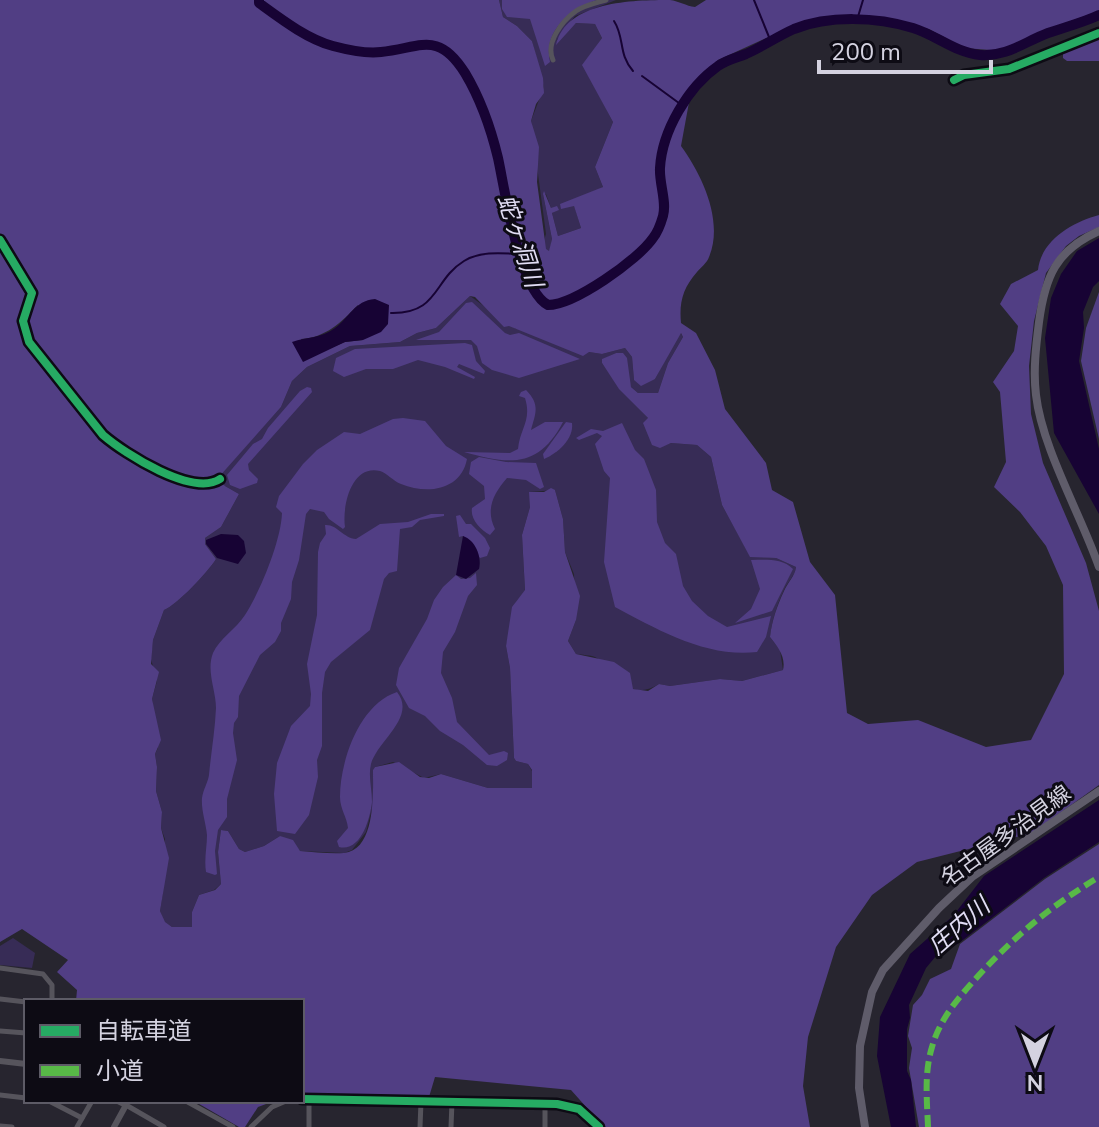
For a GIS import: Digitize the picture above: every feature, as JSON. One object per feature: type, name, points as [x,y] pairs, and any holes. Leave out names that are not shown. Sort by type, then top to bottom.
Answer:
[{"type":"main road","points":[[1099,231],[1070,248],[1047,280],[1035,376],[1037,405],[1043,427],[1099,567]]},
{"type":"main road","name":"名古屋多治見線","points":[[865,1127],[859,1088],[860,1046],[872,992],[883,970],[939,908],[972,877],[1099,791]]},
{"type":"street","points":[[553,60],[550,54],[553,39],[569,18],[581,9],[606,0]]},
{"type":"street","points":[[954,80],[964,75],[1009,69],[1099,33]]},
{"type":"street","points":[[0,240],[32,293],[23,321],[29,342],[103,435],[118,448],[169,477],[210,484],[220,479]]},
{"type":"street","points":[[0,968],[43,974],[52,985],[52,999]]},
{"type":"street","points":[[0,999],[24,1002]]},
{"type":"street","points":[[0,1031],[24,1033]]},
{"type":"street","points":[[0,1061],[24,1064]]},
{"type":"street","points":[[0,1095],[24,1098]]},
{"type":"street","points":[[309,1127],[305,1099],[545,1103],[579,1109],[599,1127]]},
{"type":"street","points":[[420,1127],[421,1102]]},
{"type":"street","points":[[451,1127],[452,1102]]},
{"type":"street","points":[[53,1103],[82,1118]]},
{"type":"street","points":[[77,1127],[91,1103]]},
{"type":"street","points":[[114,1127],[127,1103],[153,1124],[164,1127]]},
{"type":"street","points":[[190,1103],[233,1127]]},
{"type":"street","points":[[251,1127],[272,1107],[281,1103]]},
{"type":"street","points":[[545,1103],[545,1127]]},
{"type":"street","points":[[3,1126],[12,1127]]},
{"type":"shaded area","points":[[0,0],[499,0],[503,17],[532,41],[543,78],[544,93],[536,104],[531,121],[539,147],[537,182],[546,249],[549,251],[552,239],[544,191],[551,208],[557,206],[559,210],[552,213],[558,236],[581,228],[574,206],[561,209],[560,204],[603,187],[595,167],[613,122],[582,65],[602,38],[595,24],[576,23],[556,45],[562,30],[587,11],[620,3],[655,0],[695,7],[706,0],[1099,0],[1099,11],[1040,32],[1004,51],[964,48],[929,29],[886,20],[844,16],[799,23],[718,60],[692,86],[681,146],[703,184],[714,229],[708,259],[685,290],[681,323],[696,333],[715,370],[725,409],[766,463],[772,490],[793,502],[810,562],[835,595],[847,713],[868,724],[918,720],[986,747],[1031,740],[1064,674],[1063,585],[1046,546],[1020,512],[994,487],[1006,462],[1000,392],[993,382],[1014,351],[1018,326],[1000,304],[1011,284],[1038,270],[1045,250],[1060,234],[1079,222],[1099,215],[1099,227],[1066,246],[1046,273],[1034,321],[1029,366],[1031,414],[1043,463],[1086,563],[1099,611],[1099,785],[1032,833],[917,862],[872,895],[836,947],[808,1037],[803,1086],[810,1127],[604,1127],[571,1090],[435,1077],[429,1097],[304,1096],[304,999],[76,999],[77,990],[57,972],[68,960],[22,929],[0,942]],"holes":[[[470,296],[475,297],[504,327],[509,326],[583,356],[589,352],[602,354],[625,348],[632,357],[634,380],[641,386],[655,379],[681,333],[683,337],[668,363],[658,393],[638,393],[631,387],[627,358],[623,353],[602,359],[602,363],[619,389],[648,418],[643,423],[652,445],[660,448],[671,443],[697,445],[711,457],[722,505],[750,557],[776,558],[796,567],[777,608],[770,637],[782,656],[783,670],[742,681],[720,679],[670,686],[659,684],[648,691],[633,689],[630,673],[614,662],[576,654],[568,641],[580,596],[565,552],[563,519],[555,490],[529,492],[530,507],[522,535],[525,590],[512,607],[506,646],[510,668],[514,758],[528,764],[532,770],[532,788],[488,788],[441,774],[420,777],[399,762],[375,767],[367,831],[354,849],[344,853],[300,851],[293,840],[280,836],[264,846],[245,852],[239,849],[228,831],[221,830],[218,852],[221,884],[215,890],[199,895],[192,912],[192,927],[172,927],[165,922],[160,911],[169,858],[156,791],[155,754],[161,740],[152,699],[159,672],[151,664],[153,640],[164,610],[192,588],[216,559],[205,544],[205,538],[221,527],[239,494],[218,478],[281,407],[292,381],[307,367],[350,346],[400,342],[436,328]],[[358,305],[363,340],[345,342],[309,357],[301,339],[326,332]]]},
{"type":"shaded area","points":[[499,0],[616,0],[575,16],[556,41],[576,23],[595,24],[602,38],[583,65],[613,122],[595,167],[603,187],[574,205],[581,228],[558,236],[552,213],[558,210],[551,208],[546,194],[543,194],[552,239],[550,251],[589,352],[602,354],[625,348],[632,357],[634,380],[655,379],[680,332],[683,337],[668,363],[658,393],[638,393],[631,387],[616,353],[603,359],[602,363],[620,389],[648,418],[660,447],[671,443],[697,445],[711,457],[722,505],[750,556],[776,558],[796,567],[777,607],[770,637],[780,650],[783,670],[742,681],[720,679],[670,686],[659,684],[639,690],[624,683],[595,657],[576,654],[568,641],[576,620],[574,574],[565,552],[563,519],[555,490],[530,492],[530,507],[522,535],[525,591],[516,602],[506,646],[510,668],[514,758],[528,764],[532,771],[532,789],[488,788],[441,774],[424,778],[393,762],[375,767],[373,805],[366,832],[352,850],[344,853],[300,851],[280,836],[264,846],[245,852],[239,849],[228,831],[221,830],[218,852],[221,884],[199,895],[192,912],[192,927],[172,927],[164,922],[160,911],[165,839],[156,791],[155,754],[158,748],[152,699],[157,681],[151,659],[153,640],[164,610],[192,588],[216,559],[205,544],[205,538],[221,527],[239,494],[217,478],[281,407],[292,381],[307,367],[350,346],[400,342],[436,328],[470,296],[516,329],[546,234],[531,121],[544,87],[532,41],[503,17]]},
{"type":"shaded area","points":[[502,0],[597,0],[577,9],[561,23],[551,40],[550,62],[545,66],[530,19],[507,17],[502,9]]},
{"type":"shaded area","points":[[1099,36],[1099,61],[1067,61],[1063,58],[1063,51]]},
{"type":"shaded area","points":[[1099,292],[1099,439],[1081,361],[1086,328]]},
{"type":"shaded area","points":[[472,302],[505,333],[519,333],[580,359],[519,378],[492,370],[482,363],[477,346],[471,340],[416,340],[439,332],[466,303]]},
{"type":"shaded area","points":[[472,345],[476,361],[485,371],[484,374],[459,364],[457,367],[474,379],[418,360],[393,369],[366,369],[344,377],[333,371],[336,358],[355,349]]},
{"type":"shaded area","points":[[307,387],[312,392],[248,464],[249,470],[258,479],[257,483],[240,489],[230,485],[227,475],[253,444],[262,439],[300,391]]},
{"type":"shaded area","points":[[526,390],[535,405],[531,430],[545,422],[563,422],[544,448],[522,459],[509,460],[464,452],[510,453],[518,449],[527,413],[525,398],[519,396]]},
{"type":"shaded area","points":[[393,419],[425,421],[446,446],[467,459],[464,469],[451,483],[432,489],[401,484],[380,471],[362,474],[350,489],[343,529],[324,512],[310,509],[306,514],[291,599],[281,631],[275,642],[260,655],[239,696],[233,733],[237,760],[227,799],[227,817],[218,830],[215,851],[217,874],[206,872],[207,835],[202,798],[209,775],[216,708],[211,660],[219,643],[245,615],[263,580],[281,524],[282,513],[276,507],[279,496],[317,450],[344,432],[360,434]]},
{"type":"shaded area","points":[[566,422],[572,423],[568,440],[544,459],[543,454]]},
{"type":"shaded area","points":[[622,423],[635,450],[644,459],[656,490],[657,522],[665,543],[676,554],[683,586],[692,601],[708,616],[727,627],[771,616],[766,637],[757,652],[738,653],[701,646],[666,633],[615,607],[604,562],[610,478],[604,471],[595,444],[602,436],[597,433],[579,440],[576,438],[591,429],[603,431]]},
{"type":"shaded area","points":[[479,457],[536,463],[544,487],[540,489],[526,480],[507,478],[492,502],[491,515],[495,529],[490,535],[476,524],[472,512],[472,508],[485,499],[484,486],[469,474],[471,462]]},
{"type":"shaded area","points":[[431,514],[444,516],[420,520],[412,527],[400,529],[397,571],[389,573],[384,579],[370,630],[331,662],[325,672],[322,746],[309,815],[295,834],[277,831],[274,794],[277,763],[291,726],[310,706],[307,664],[317,615],[318,552],[326,534],[325,525],[356,539],[380,524],[408,522]]},
{"type":"shaded area","points":[[460,515],[466,524],[471,524],[485,538],[490,548],[487,556],[480,558],[463,536],[459,537],[456,516]]},
{"type":"shaded area","points":[[751,560],[779,561],[793,569],[772,611],[735,623],[751,609],[760,589]]},
{"type":"shaded area","points":[[476,573],[477,585],[468,596],[455,632],[443,652],[441,673],[452,698],[457,722],[489,755],[504,751],[508,753],[507,760],[497,766],[487,765],[440,731],[425,716],[409,708],[396,685],[399,668],[443,587],[456,575],[461,579],[470,578]]},
{"type":"shaded area","points":[[397,692],[402,701],[399,720],[371,764],[372,802],[369,817],[359,839],[347,847],[339,847],[337,841],[348,828],[340,797],[348,751],[372,708]]},
{"type":"shaded area","points":[[1099,844],[1099,1127],[919,1127],[909,1068],[912,1048],[908,1036],[913,1005],[930,979],[951,969],[960,944],[1045,879]]},
{"type":"shaded area","points":[[13,938],[35,953],[32,968],[0,965],[0,946]]},
{"type":"shaded area","points":[[197,1103],[269,1103],[258,1107],[245,1127],[239,1127]]},
{"type":"water","points":[[1099,238],[1099,281],[1093,287],[1083,312],[1079,361],[1099,449],[1099,514],[1054,433],[1045,338],[1051,298],[1061,274],[1077,251]]},
{"type":"water","points":[[375,299],[389,305],[388,324],[381,332],[363,340],[345,342],[303,362],[292,342],[330,331],[357,306]]},
{"type":"water","points":[[221,534],[238,535],[244,541],[246,553],[238,564],[217,558],[206,544],[206,540]]},
{"type":"water","points":[[463,536],[477,549],[479,559],[479,569],[466,579],[456,575]]},
{"type":"water","name":"庄内川","points":[[1099,800],[1099,842],[1044,878],[959,943],[936,956],[926,968],[909,1005],[907,1029],[907,1071],[911,1080],[916,1127],[891,1127],[877,1056],[880,1017],[910,954],[953,916],[984,876]]},
{"type":"waterway","name":"蛇ヶ洞川","points":[[259,0],[294,28],[333,46],[375,52],[437,46],[455,60],[465,73],[488,125],[521,260],[538,296],[548,305],[573,298],[605,280],[634,258],[653,238],[664,211],[660,168],[671,125],[697,86],[724,62],[794,29],[822,21],[853,19],[899,24],[971,54],[990,55],[1099,15]]},
{"type":"waterway","points":[[754,0],[771,42]]},
{"type":"waterway","points":[[857,20],[863,0]]},
{"type":"waterway","points":[[614,21],[625,58],[633,71]]},
{"type":"waterway","points":[[642,76],[683,106]]},
{"type":"waterway","points":[[391,313],[407,312],[427,302],[446,277],[470,258],[491,253],[519,254]]},
{"type":"marked path","points":[[928,1127],[929,1057],[940,1026],[951,1008],[1007,946],[1050,910],[1099,877]]},
{"type":"cycle path","points":[[954,80],[964,75],[1009,69],[1099,33]]},
{"type":"cycle path","points":[[0,240],[32,293],[23,321],[29,342],[103,435],[143,462],[177,478],[208,483],[220,479]]},
{"type":"cycle path","points":[[304,1099],[557,1104],[579,1109],[599,1127]]}]
